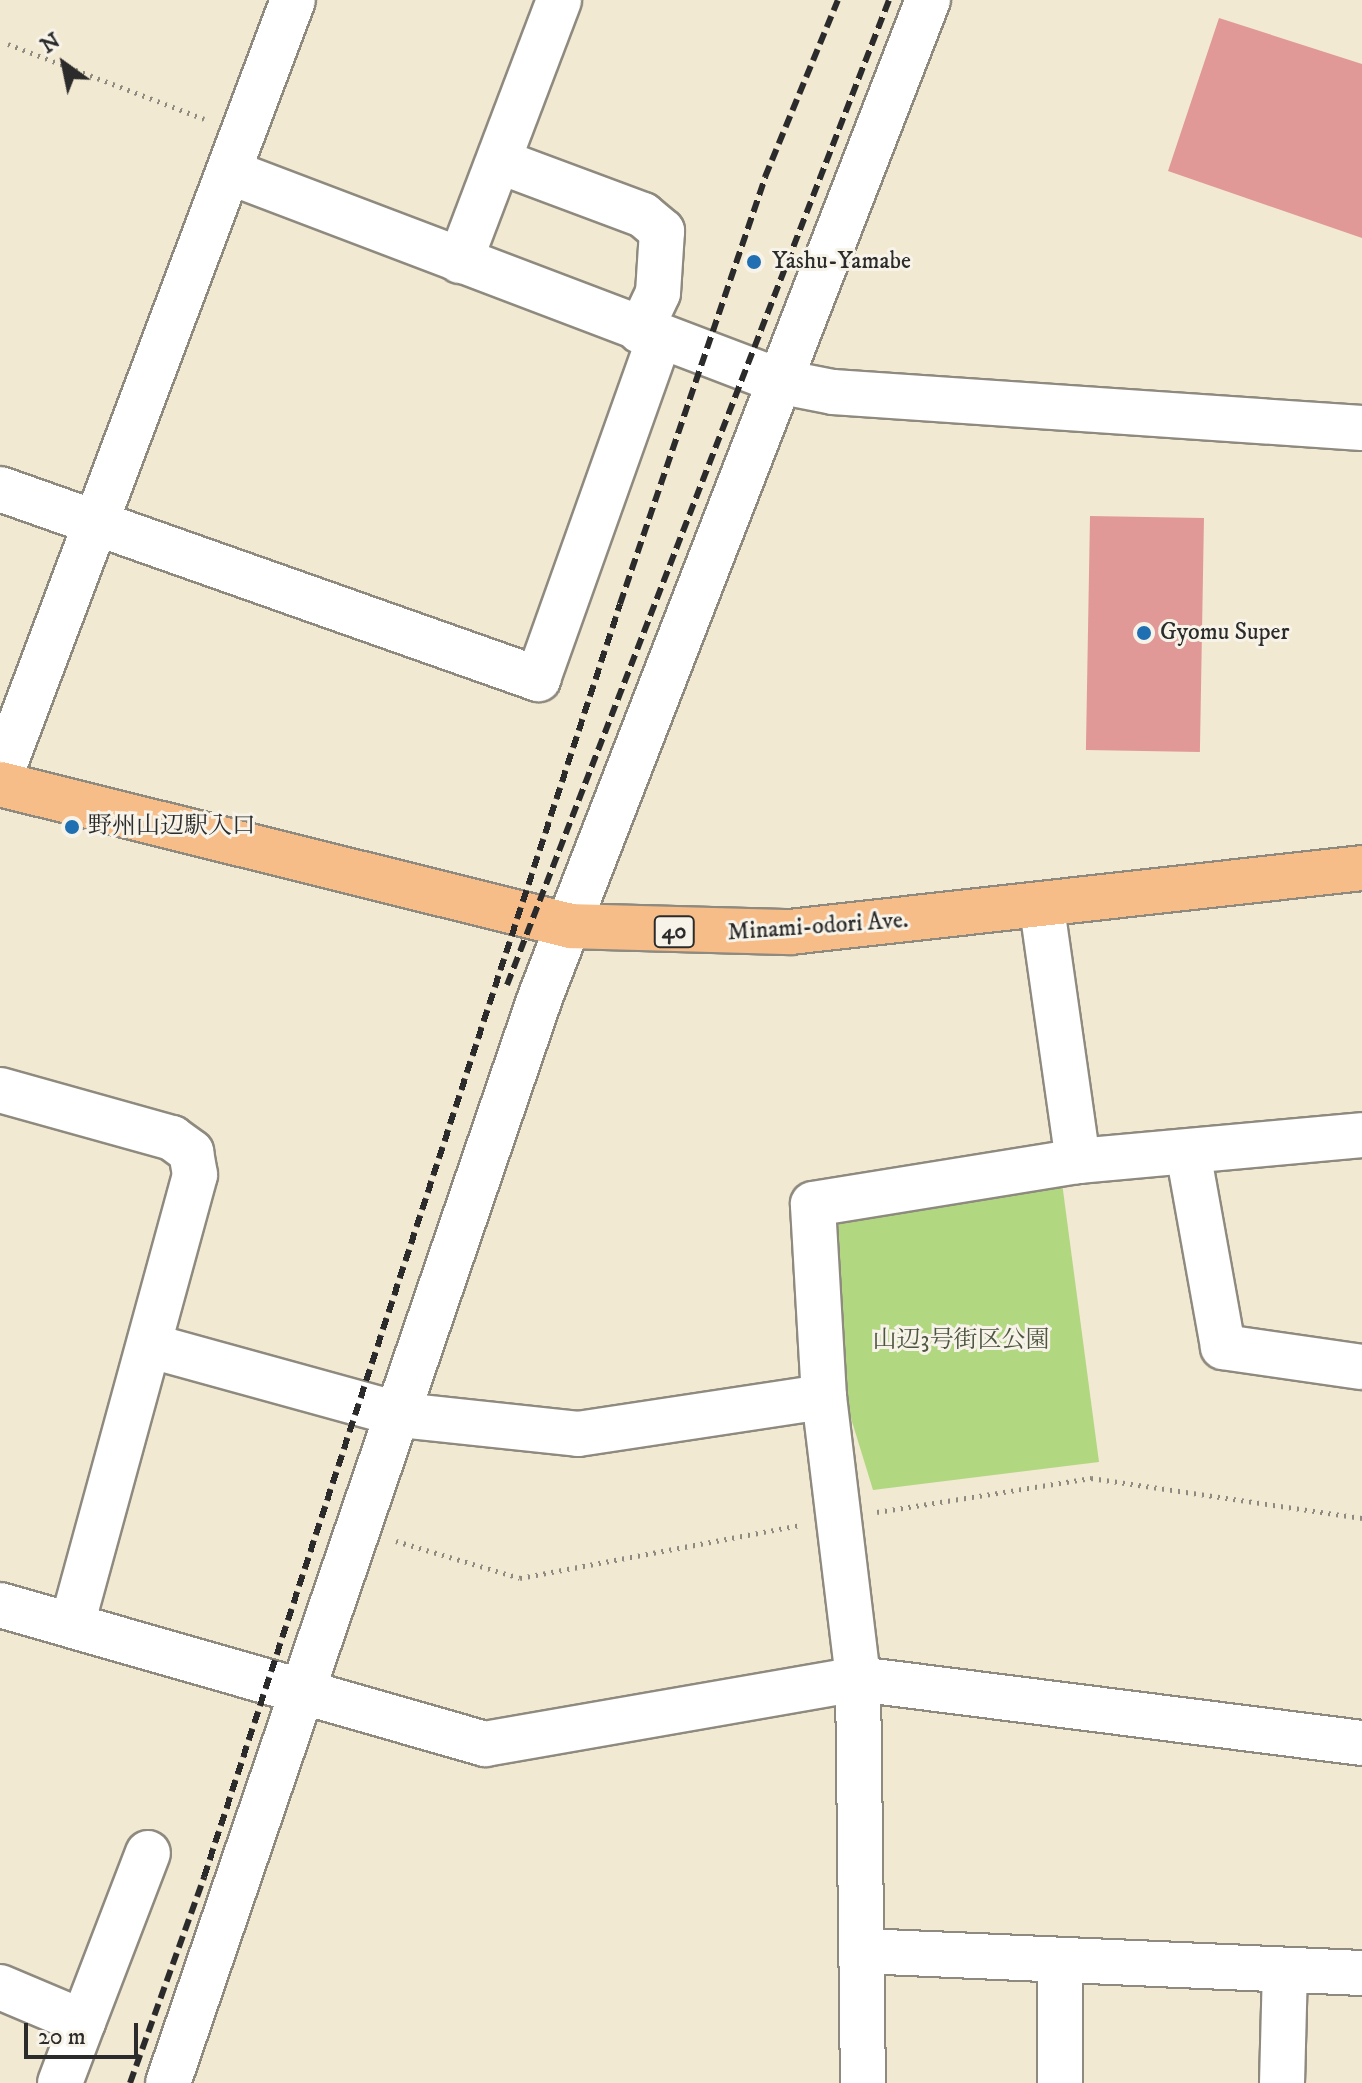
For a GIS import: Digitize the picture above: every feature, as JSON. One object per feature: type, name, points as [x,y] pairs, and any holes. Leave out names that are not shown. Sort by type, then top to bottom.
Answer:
[{"type":"main road","name":"Minami-odori Ave.","points":[[0,784],[571,926],[790,932],[1042,907],[1362,868]]},
{"type":"street","points":[[0,777],[95,520],[232,173],[293,0]]},
{"type":"street","points":[[460,261],[501,162],[559,0]]},
{"type":"street","points":[[168,2083],[401,1415],[541,995],[571,926],[928,0]]},
{"type":"street","points":[[0,489],[95,520],[538,679],[650,336],[658,293],[662,231],[643,215],[501,162]]},
{"type":"street","points":[[232,173],[650,336],[782,382],[833,392],[1362,428]]},
{"type":"street","points":[[1042,907],[1078,1161]]},
{"type":"street","points":[[0,1090],[172,1138],[191,1152],[195,1175],[151,1346],[73,1622]]},
{"type":"street","points":[[863,2083],[858,1679],[824,1397],[813,1204],[1078,1161],[1362,1135]]},
{"type":"street","points":[[1188,1152],[1223,1347],[1362,1367]]},
{"type":"street","points":[[151,1346],[401,1415],[578,1434],[824,1397]]},
{"type":"street","points":[[0,1605],[73,1622],[303,1695],[485,1744],[858,1679],[1362,1743]]},
{"type":"street","points":[[60,2083],[148,1853]]},
{"type":"street","points":[[862,1951],[1362,1973]]},
{"type":"street","points":[[1060,1962],[1060,2083]]},
{"type":"street","points":[[1282,2083],[1285,1970]]},
{"type":"street","points":[[0,1987],[83,2022]]},
{"type":"path","points":[[8,44],[204,119]]},
{"type":"path","points":[[361,1530],[520,1578],[841,1518],[1091,1478],[1362,1518]]},
{"type":"green space","name":"山辺3号街区公園","points":[[1061,1175],[1099,1462],[873,1490],[846,1402],[832,1210]]},
{"type":"building","points":[[1219,18],[1362,64],[1362,238],[1168,171]]},
{"type":"building","points":[[1090,516],[1204,518],[1200,752],[1086,750]]},
{"type":"railway","points":[[130,2083],[204,1877],[620,604],[765,177],[838,0]]},
{"type":"railway","points":[[507,985],[889,0]]},
{"type":"place","name":"Yashu-Yamabe","points":[[754,262]]},
{"type":"place","name":"Gyomu Super","points":[[1144,633]]},
{"type":"place","name":"野州山辺駅入口","points":[[72,827]]}]
